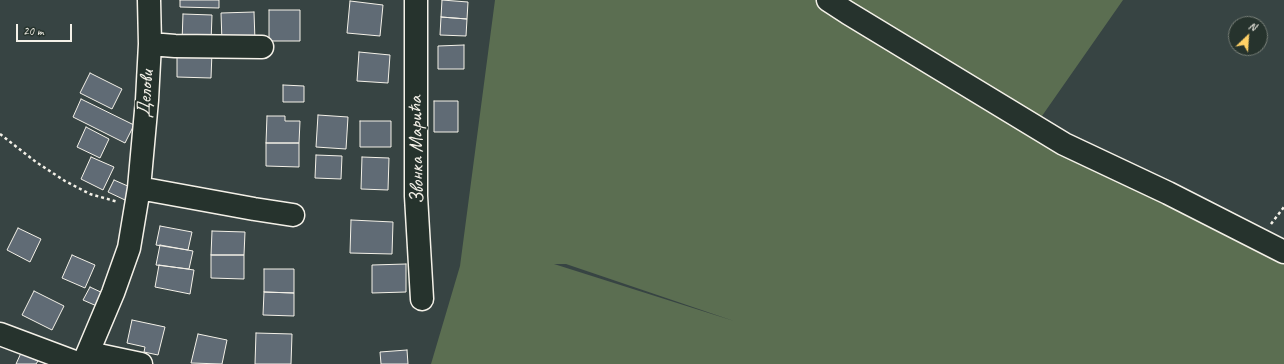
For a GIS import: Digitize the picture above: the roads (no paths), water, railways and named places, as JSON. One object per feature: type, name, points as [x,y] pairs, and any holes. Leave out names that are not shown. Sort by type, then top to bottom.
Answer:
[{"type":"street","name":"Делови","points":[[84,360],[111,299],[129,248],[137,197],[150,44],[149,0]]},
{"type":"street","name":"Звонка Марића","points":[[416,0],[416,196],[422,299]]},
{"type":"street","points":[[828,0],[1064,144],[1168,193],[1284,252]]},
{"type":"street","points":[[150,44],[175,46],[262,47]]},
{"type":"street","points":[[137,197],[254,209],[293,215]]},
{"type":"street","points":[[0,334],[84,360],[141,364]]}]
